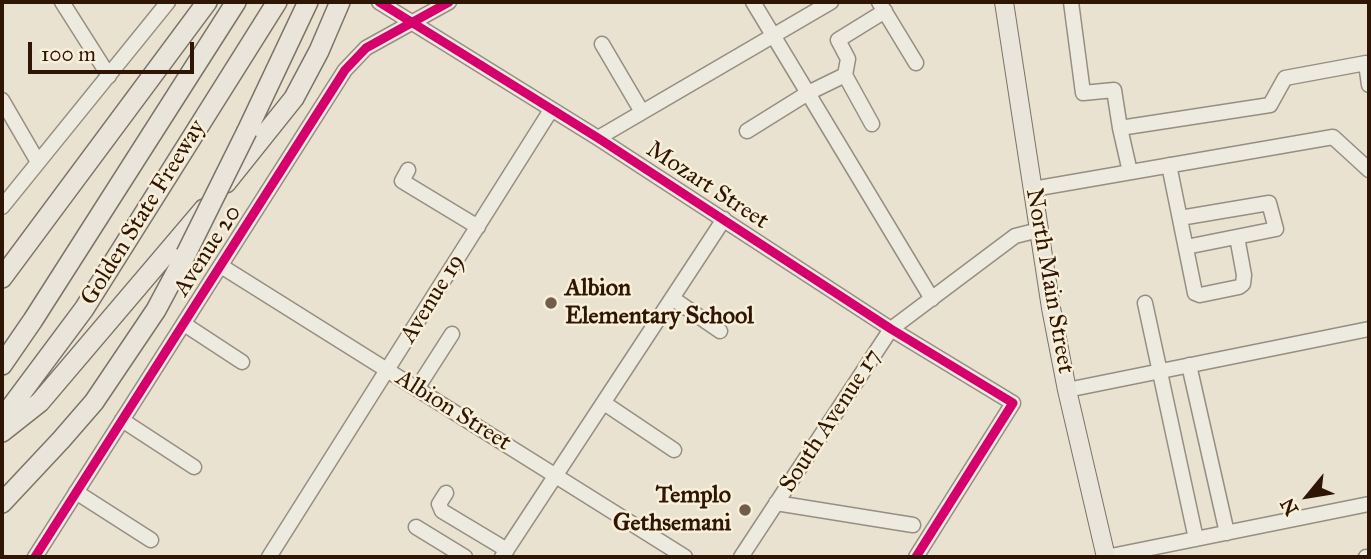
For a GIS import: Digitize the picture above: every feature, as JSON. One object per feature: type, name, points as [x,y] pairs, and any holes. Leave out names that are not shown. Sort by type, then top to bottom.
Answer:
[{"type":"highway","points":[[2,278],[207,2]]},
{"type":"highway","name":"Golden State Freeway","points":[[2,365],[236,2]]},
{"type":"highway","name":"Golden State Freeway","points":[[2,419],[84,309],[277,2]]},
{"type":"highway","points":[[2,503],[94,402],[156,310],[247,131],[308,2]]},
{"type":"highway","points":[[2,432],[40,402],[262,140],[294,97],[319,51],[340,2]]},
{"type":"main road","name":"North Main Street","points":[[1004,2],[1067,390],[1106,557]]},
{"type":"street","points":[[62,2],[109,76]]},
{"type":"street","points":[[2,207],[168,2]]},
{"type":"street","name":"Mozart Street","points":[[379,2],[598,138],[891,329],[1013,402],[916,557]]},
{"type":"street","name":"Avenue 20","points":[[36,557],[354,58],[378,41],[449,2]]},
{"type":"street","points":[[753,2],[932,299]]},
{"type":"street","points":[[598,138],[831,2]]},
{"type":"street","points":[[1072,2],[1083,93],[1114,90],[1130,172]]},
{"type":"street","points":[[872,124],[845,75],[848,59],[838,40],[882,7],[916,63]]},
{"type":"street","points":[[602,44],[642,112]]},
{"type":"street","points":[[1120,128],[1270,105],[1285,78],[1366,63],[1369,85]]},
{"type":"street","points":[[747,131],[808,93],[845,75]]},
{"type":"street","points":[[2,100],[38,162]]},
{"type":"street","name":"Avenue 19","points":[[269,557],[551,110]]},
{"type":"street","points":[[1033,189],[1333,137],[1369,170]]},
{"type":"street","points":[[1169,165],[1195,293],[1200,295],[1240,287],[1245,280],[1237,237]]},
{"type":"street","points":[[408,170],[402,181],[478,227]]},
{"type":"street","points":[[1180,218],[1269,203],[1276,229],[1186,247]]},
{"type":"street","points":[[446,493],[439,504],[442,511],[505,554],[724,219]]},
{"type":"street","name":"South Avenue 17","points":[[741,557],[891,329],[1016,236],[1039,230]]},
{"type":"street","name":"Albion Street","points":[[221,265],[685,557]]},
{"type":"street","points":[[672,298],[720,331]]},
{"type":"street","points":[[1145,303],[1196,539]]},
{"type":"street","points":[[184,324],[242,362]]},
{"type":"street","points":[[1067,390],[1369,329]]},
{"type":"street","points":[[418,387],[452,334]]},
{"type":"street","points":[[1189,365],[1227,533]]},
{"type":"street","points":[[604,403],[674,450]]},
{"type":"street","points":[[122,420],[194,467]]},
{"type":"street","points":[[76,492],[152,540]]},
{"type":"street","points":[[776,503],[913,526]]},
{"type":"street","points":[[1106,557],[1369,504]]},
{"type":"street","points":[[416,527],[465,557]]},
{"type":"cycle path","points":[[379,2],[598,138],[891,329],[1013,403],[916,557]]},
{"type":"cycle path","points":[[35,557],[345,70],[366,48],[449,2]]},
{"type":"place","name":"Albion Elementary School","points":[[551,303]]},
{"type":"place","name":"Templo Gethsemani","points":[[745,510]]}]
